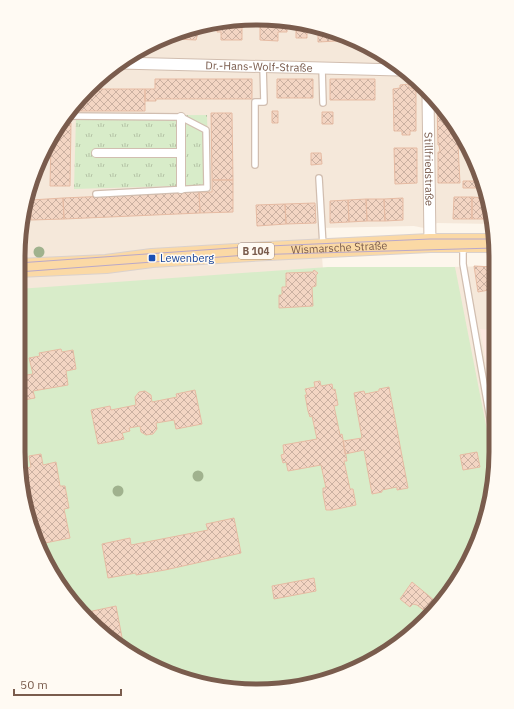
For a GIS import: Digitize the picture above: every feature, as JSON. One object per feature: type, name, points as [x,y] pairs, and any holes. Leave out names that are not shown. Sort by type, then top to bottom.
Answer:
[{"type":"main road","name":"Wismarsche Straße","points":[[25,267],[106,264],[152,258],[430,243],[489,243]]},
{"type":"street","name":"Dr.-Hans-Wolf-Straße","points":[[129,63],[394,70]]},
{"type":"street","name":"Stillfriedstraße","points":[[428,101],[430,243]]},
{"type":"street","points":[[180,117],[181,189]]},
{"type":"street","points":[[96,154],[181,153]]},
{"type":"lane","points":[[255,165],[255,102],[264,102],[263,66]]},
{"type":"lane","points":[[322,68],[323,103]]},
{"type":"lane","points":[[73,116],[180,117],[206,130],[207,188],[96,194]]},
{"type":"lane","points":[[319,178],[323,249]]},
{"type":"lane","points":[[463,243],[463,264],[489,413]]},
{"type":"shaded area","points":[[242,25],[272,25],[302,29],[332,37],[360,49],[386,64],[421,93],[441,116],[458,141],[477,182],[487,224],[437,223],[429,229],[414,226],[320,228],[323,270],[489,266],[489,467],[485,497],[477,527],[458,568],[450,581],[431,605],[398,636],[386,645],[360,660],[332,672],[302,680],[272,684],[242,684],[212,680],[182,672],[154,660],[128,645],[93,616],[64,581],[49,555],[37,527],[29,497],[25,467],[25,242],[29,212],[37,182],[56,141],[64,128],[83,104],[116,73],[128,64],[154,49],[182,37],[212,29]]},
{"type":"shaded area","points":[[480,329],[489,330],[489,380]]},
{"type":"green space","points":[[207,115],[209,185],[74,189],[76,116]]},
{"type":"green space","points":[[328,267],[455,267],[489,440],[489,467],[485,497],[477,527],[465,555],[450,581],[421,616],[386,645],[360,660],[332,672],[302,680],[272,684],[242,684],[212,680],[182,672],[154,660],[128,645],[93,616],[73,593],[56,568],[37,527],[29,497],[25,467],[25,289]]},
{"type":"building","points":[[242,25],[242,40],[221,40],[221,32],[217,32],[217,28]]},
{"type":"building","points":[[260,25],[287,27],[287,32],[278,32],[278,41],[260,40]]},
{"type":"building","points":[[296,28],[307,30],[307,38],[296,38]]},
{"type":"building","points":[[198,33],[196,40],[177,39]]},
{"type":"building","points":[[318,34],[332,37],[337,39],[337,41],[318,42]]},
{"type":"building","points":[[155,79],[252,79],[252,99],[156,99],[156,101],[145,101],[145,89],[155,89]]},
{"type":"building","points":[[277,79],[313,79],[313,98],[277,98]]},
{"type":"building","points":[[330,79],[375,79],[375,100],[330,100]]},
{"type":"building","points":[[409,84],[409,88],[416,88],[416,131],[410,131],[410,135],[402,135],[402,131],[394,131],[393,89],[400,88],[400,85]]},
{"type":"building","points":[[97,89],[145,89],[145,111],[77,111]]},
{"type":"building","points":[[272,111],[278,111],[278,123],[272,123]]},
{"type":"building","points":[[437,111],[459,143],[460,183],[438,183],[438,152],[440,152],[438,145]]},
{"type":"building","points":[[322,112],[333,112],[333,124],[322,124]]},
{"type":"building","points":[[211,113],[232,113],[233,180],[212,180]]},
{"type":"building","points":[[68,123],[71,123],[70,186],[50,186],[51,151],[64,128]]},
{"type":"building","points":[[394,148],[417,148],[417,183],[395,184]]},
{"type":"building","points":[[311,153],[321,153],[322,164],[311,165]]},
{"type":"building","points":[[212,180],[233,180],[233,212],[200,213],[199,192],[212,192]]},
{"type":"building","points":[[463,181],[476,181],[476,188],[463,188]]},
{"type":"building","points":[[199,192],[200,213],[64,219],[63,198]]},
{"type":"building","points":[[454,197],[472,197],[472,219],[453,219]]},
{"type":"building","points":[[472,197],[481,198],[486,219],[472,219]]},
{"type":"building","points":[[63,198],[64,219],[31,220],[32,200]]},
{"type":"building","points":[[403,198],[403,220],[385,221],[384,199]]},
{"type":"building","points":[[366,199],[384,199],[385,221],[367,221]]},
{"type":"building","points":[[366,199],[367,221],[349,222],[348,200]]},
{"type":"building","points":[[348,200],[349,222],[330,223],[330,201]]},
{"type":"building","points":[[315,203],[316,223],[286,224],[285,204]]},
{"type":"building","points":[[285,204],[286,224],[257,226],[256,205]]},
{"type":"building","points":[[474,266],[489,267],[489,290],[478,292]]},
{"type":"building","points":[[314,270],[318,273],[316,275],[316,286],[312,287],[313,306],[279,308],[279,295],[282,295],[282,287],[286,287],[286,273],[313,272]]},
{"type":"building","points":[[61,349],[62,352],[73,350],[76,369],[66,371],[68,385],[33,391],[35,398],[25,400],[25,375],[33,374],[29,358],[40,356],[39,353]]},
{"type":"building","points":[[320,381],[321,386],[332,384],[333,390],[335,389],[338,405],[334,406],[340,435],[342,434],[347,461],[344,461],[350,489],[353,489],[356,505],[332,510],[326,510],[323,488],[326,488],[321,465],[288,471],[286,462],[283,463],[281,455],[284,454],[283,445],[317,439],[312,416],[310,417],[308,411],[305,389],[315,387],[314,382]]},
{"type":"building","points":[[389,387],[408,488],[397,490],[397,487],[372,494],[364,450],[345,454],[343,441],[362,438],[354,393],[364,391],[365,394]]},
{"type":"building","points":[[195,390],[202,424],[176,429],[174,420],[156,423],[157,429],[153,434],[146,435],[141,432],[140,426],[129,428],[130,431],[122,433],[124,439],[98,444],[91,410],[110,406],[111,410],[136,405],[135,397],[139,392],[145,391],[151,395],[152,402],[177,397],[176,394]]},
{"type":"building","points":[[477,452],[480,467],[463,470],[460,455]]},
{"type":"building","points":[[41,454],[43,465],[56,462],[60,486],[65,486],[69,508],[64,509],[70,538],[44,543],[37,527],[29,497],[25,468],[31,467],[29,456]]},
{"type":"building","points":[[234,518],[241,553],[165,570],[108,578],[102,544],[130,538],[131,545],[208,530],[206,524]]},
{"type":"building","points":[[314,578],[316,591],[274,599],[272,586]]},
{"type":"building","points":[[412,582],[435,601],[425,611],[417,605],[413,604],[410,607],[400,599]]},
{"type":"building","points":[[116,606],[123,641],[104,626],[89,612]]},
{"type":"tram line","points":[[25,263],[246,247],[430,239],[489,239]]},
{"type":"tram line","points":[[25,271],[247,255],[489,248]]},
{"type":"place","name":"Lewenberg","points":[[152,258]]}]
